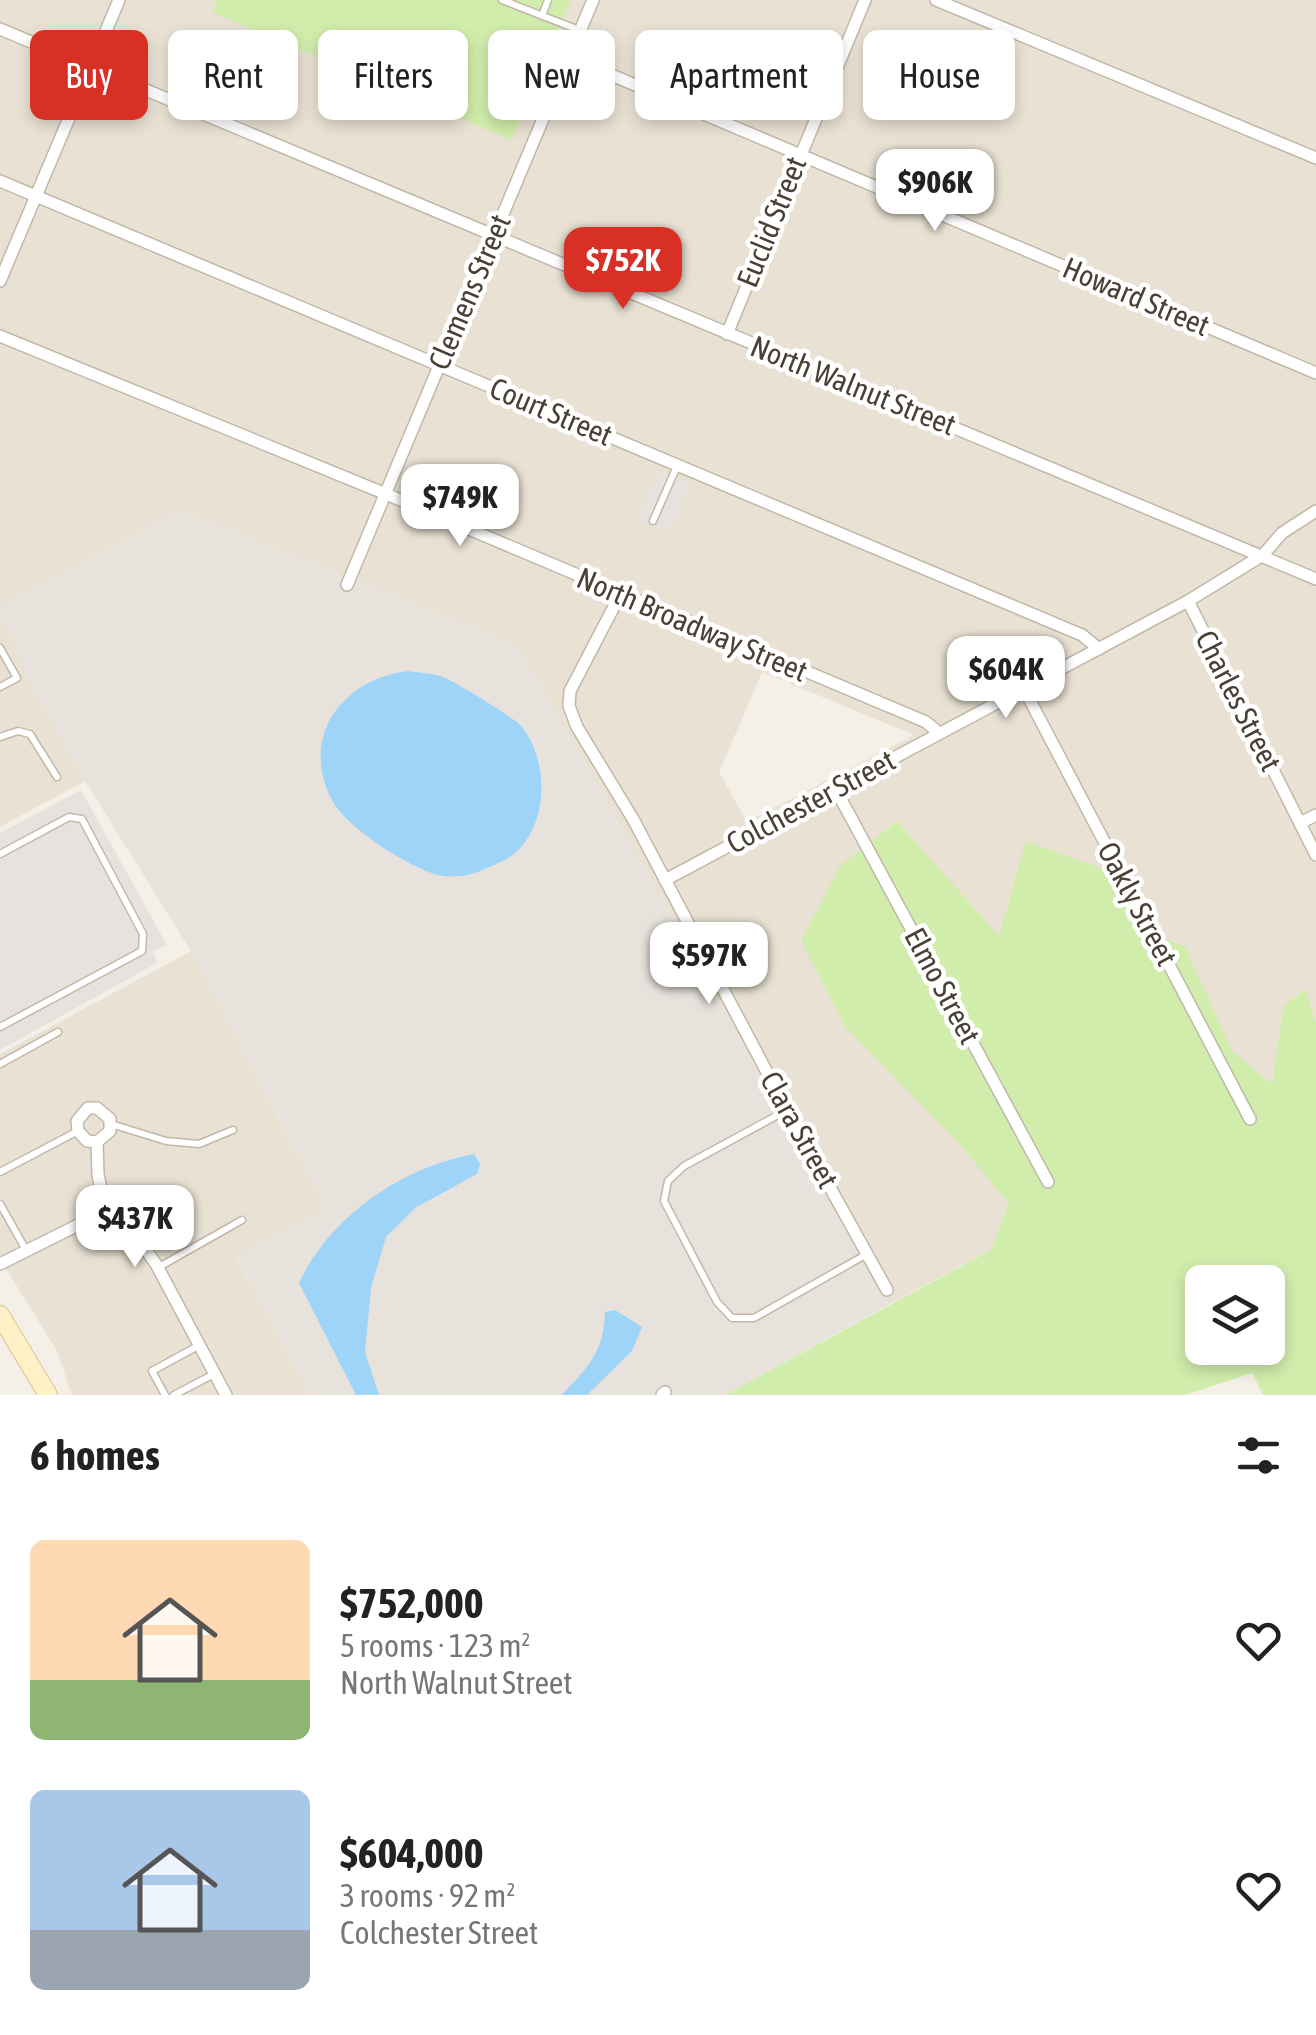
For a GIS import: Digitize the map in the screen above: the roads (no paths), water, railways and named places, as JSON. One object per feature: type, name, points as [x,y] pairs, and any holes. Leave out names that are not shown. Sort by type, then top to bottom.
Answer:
[{"type":"street","points":[[106,30],[119,0]]},
{"type":"street","name":"Clemens Street","points":[[580,30],[592,0]]},
{"type":"street","name":"Euclid Street","points":[[727,334],[866,0]]},
{"type":"street","points":[[936,0],[1316,158]]},
{"type":"street","name":"North Walnut Street","points":[[0,30],[30,43]]},
{"type":"street","name":"Howard Street","points":[[615,76],[1316,374]]},
{"type":"street","name":"North Walnut Street","points":[[148,92],[1316,578]]},
{"type":"street","points":[[0,281],[68,120]]},
{"type":"street","name":"Clemens Street","points":[[347,585],[542,120]]},
{"type":"street","name":"Court Street","points":[[0,181],[1082,635],[1099,649]]},
{"type":"street","name":"North Broadway Street","points":[[0,336],[926,722],[939,733]]},
{"type":"street","name":"Colchester Street","points":[[665,880],[1188,601],[1263,555],[1282,533],[1316,511]]},
{"type":"street","name":"Clara Street","points":[[620,595],[570,692],[568,706],[887,1290]]},
{"type":"street","name":"Charles Street","points":[[1188,601],[1316,854]]},
{"type":"street","name":"Oakly Street","points":[[1024,689],[1250,1119]]},
{"type":"street","name":"Elmo Street","points":[[836,790],[1048,1182]]},
{"type":"street","points":[[1300,824],[1316,815]]},
{"type":"street","points":[[88,1108],[105,1112],[110,1124],[105,1138],[97,1142],[87,1141],[78,1131],[77,1121],[88,1108]]},
{"type":"street","points":[[97,1142],[98,1175],[106,1210],[143,1246],[158,1268],[226,1395]]},
{"type":"street","points":[[0,1264],[106,1210]]},
{"type":"street","points":[[0,1316],[48,1395]]},
{"type":"lane","points":[[502,0],[580,30]]},
{"type":"lane","points":[[542,16],[548,0]]},
{"type":"lane","points":[[653,521],[677,466]]},
{"type":"lane","points":[[0,648],[16,678],[0,687]]},
{"type":"lane","points":[[0,737],[18,731],[30,734],[57,776]]},
{"type":"lane","points":[[0,854],[69,817],[82,819],[143,934],[142,951],[0,1027]]},
{"type":"lane","points":[[0,1064],[58,1032]]},
{"type":"lane","points":[[787,1110],[684,1166],[668,1181],[664,1202],[717,1302],[732,1318],[754,1318],[868,1253]]},
{"type":"lane","points":[[110,1124],[166,1141],[199,1144],[233,1130]]},
{"type":"lane","points":[[0,1172],[78,1131]]},
{"type":"lane","points":[[0,1204],[26,1250]]},
{"type":"lane","points":[[158,1268],[242,1220]]},
{"type":"lane","points":[[165,1395],[152,1371],[199,1346]]},
{"type":"lane","points":[[174,1395],[214,1374]]},
{"type":"water","points":[[408,671],[445,678],[509,716],[522,727],[537,758],[541,795],[532,830],[510,857],[477,872],[438,875],[396,856],[341,813],[323,778],[324,735],[346,699],[384,676]]},
{"type":"water","points":[[474,1154],[480,1164],[477,1174],[415,1208],[386,1237],[371,1288],[365,1352],[379,1395],[356,1395],[299,1283],[330,1236],[371,1198],[420,1170]]},
{"type":"water","points":[[615,1310],[642,1327],[632,1351],[587,1395],[562,1395],[593,1358],[602,1338],[605,1312]]}]
